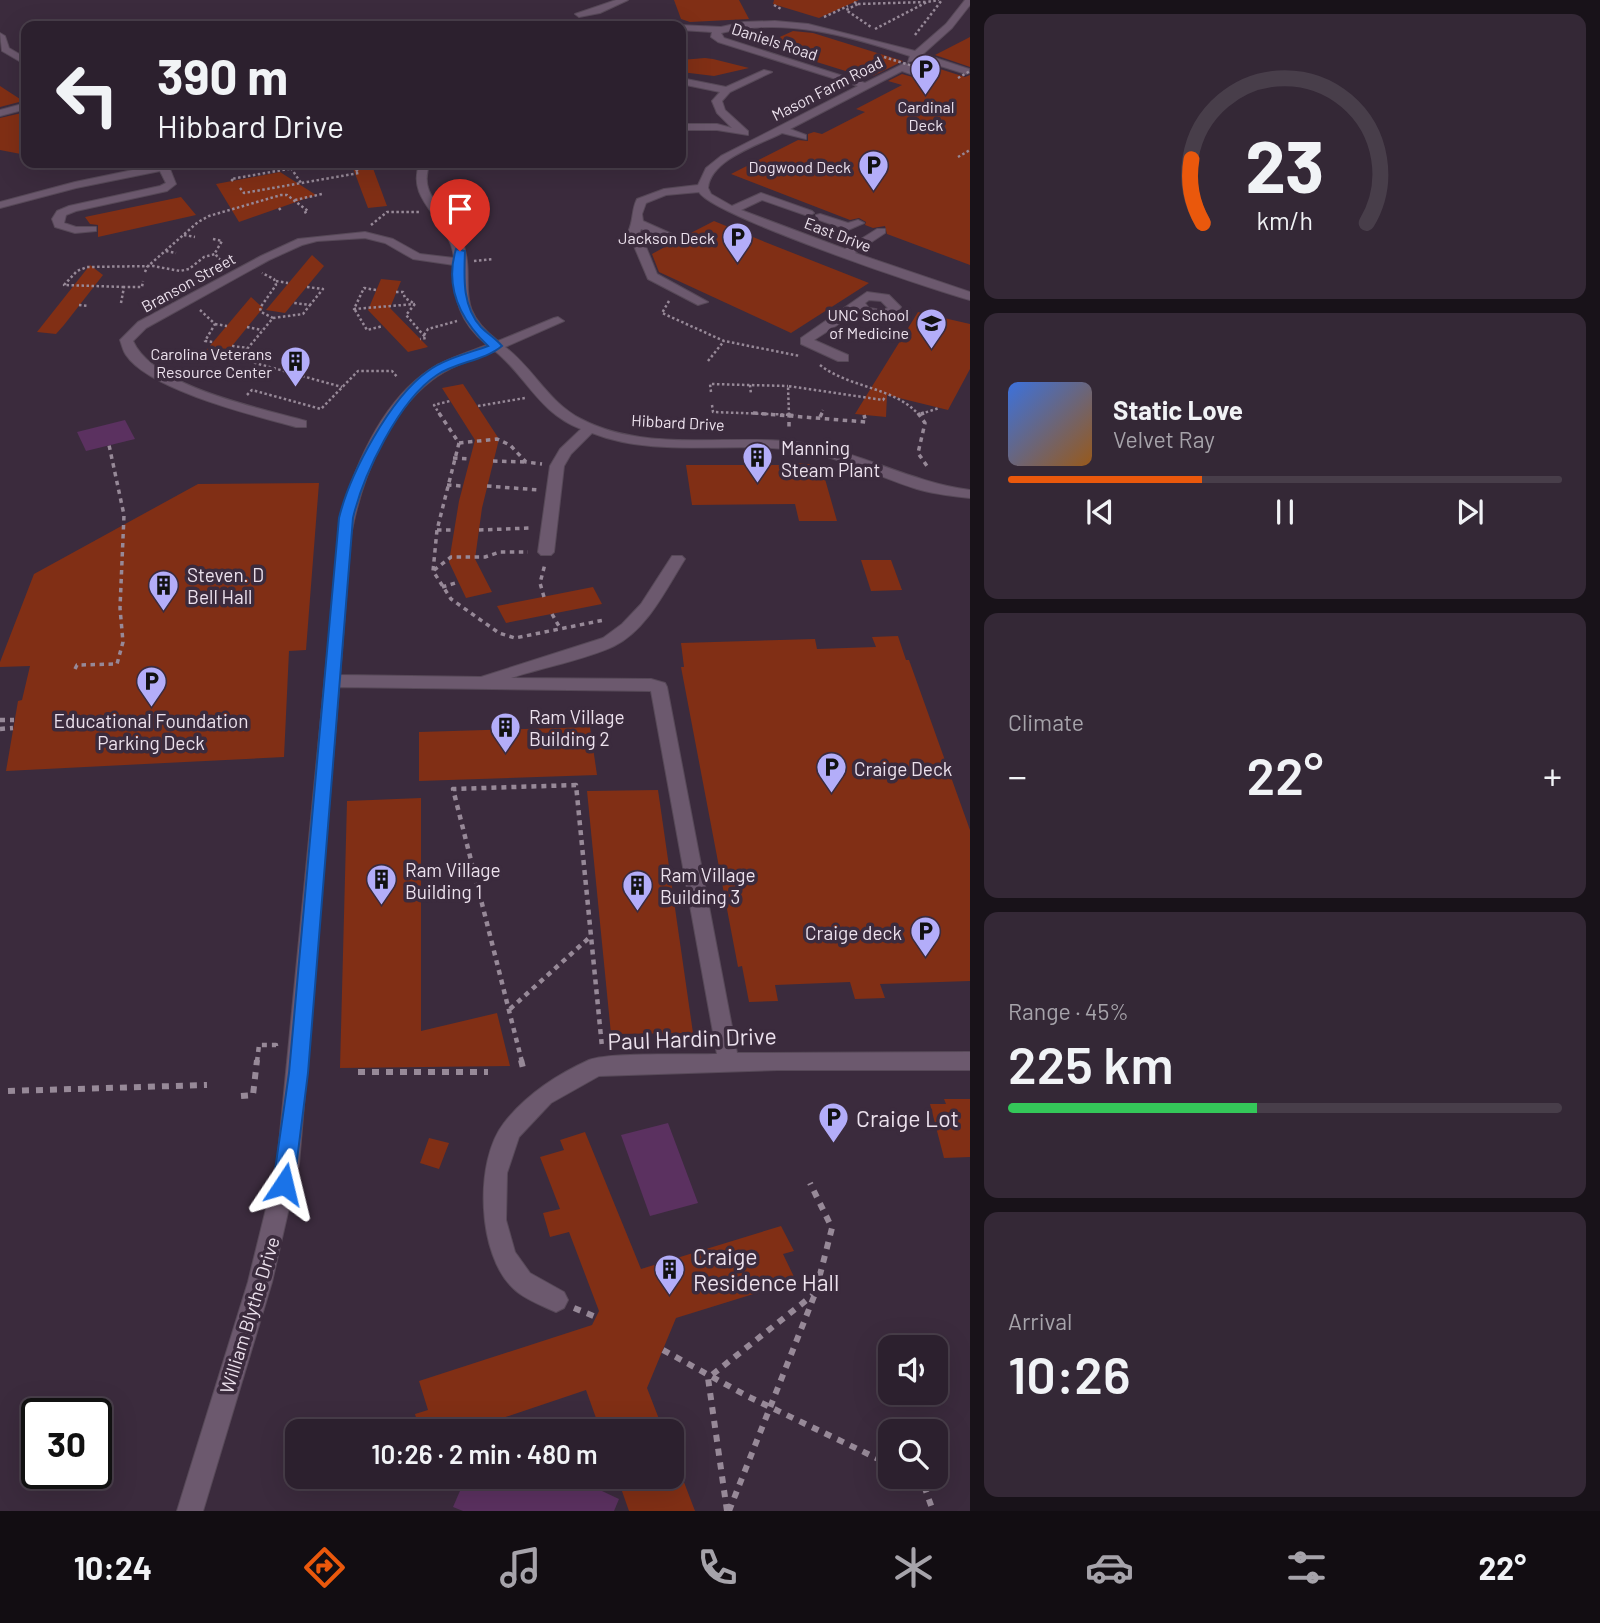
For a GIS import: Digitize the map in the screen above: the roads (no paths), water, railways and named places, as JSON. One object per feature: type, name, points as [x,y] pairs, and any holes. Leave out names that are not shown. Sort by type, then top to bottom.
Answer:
[{"type":"street","points":[[576,0],[580,19],[624,0]]},
{"type":"street","name":"Mason Farm Road","points":[[686,127],[723,128],[761,138],[903,67],[949,26],[969,0]]},
{"type":"street","name":"Daniels Road","points":[[866,86],[721,40],[716,37],[717,31],[730,26],[804,25],[917,56],[965,75]]},
{"type":"street","points":[[686,27],[720,30]]},
{"type":"street","points":[[0,36],[5,49],[21,59]]},
{"type":"street","points":[[903,67],[923,74]]},
{"type":"street","points":[[744,133],[720,111],[717,101],[727,90],[767,72]]},
{"type":"street","points":[[686,82],[727,90]]},
{"type":"street","points":[[0,113],[21,107]]},
{"type":"street","points":[[780,129],[802,137]]},
{"type":"street","points":[[702,302],[652,276],[634,232],[638,223],[638,207],[650,195],[704,188],[703,179],[710,169],[761,138]]},
{"type":"street","points":[[0,205],[146,168]]},
{"type":"street","points":[[92,229],[66,229],[59,225],[58,219],[61,214],[74,208],[163,189],[171,184],[164,168]]},
{"type":"street","points":[[422,168],[419,185],[449,222],[460,251],[459,262]]},
{"type":"street","name":"East Drive","points":[[704,188],[707,197],[732,210],[846,254],[890,285],[970,296]]},
{"type":"street","points":[[732,210],[761,196],[848,227],[858,223]]},
{"type":"street","points":[[638,223],[677,240]]},
{"type":"street","points":[[846,254],[881,231]]},
{"type":"street","name":"Branson Street","points":[[301,424],[234,406],[171,380],[135,360],[126,349],[126,340],[133,332],[184,302],[299,242],[341,235],[365,235],[389,241],[417,257],[459,262]]},
{"type":"street","name":"Hibbard Drive","points":[[459,262],[459,283],[468,318],[517,363],[540,395],[561,412],[590,427],[617,436],[647,440],[801,446],[843,456],[924,486],[970,494]]},
{"type":"street","points":[[843,358],[805,341],[859,304],[862,298],[890,285],[889,299],[895,306],[893,310],[875,314],[865,311],[859,304]]},
{"type":"street","name":"William Blythe Drive","points":[[190,1511],[260,1282],[288,1164],[346,518],[362,468],[413,390],[426,377],[443,367],[558,321]]},
{"type":"street","points":[[546,552],[557,466],[565,452],[590,427]]},
{"type":"street","points":[[482,681],[610,642],[628,628],[647,607],[677,559]]},
{"type":"street","points":[[332,681],[482,681],[540,686],[659,687],[729,1064]]},
{"type":"street","name":"Paul Hardin Drive","points":[[556,1300],[522,1281],[505,1257],[495,1220],[496,1172],[510,1132],[543,1096],[596,1067],[778,1061],[970,1061]]},
{"type":"place","name":"Cardinal Deck","points":[[926,96]]},
{"type":"place","name":"Dogwood Deck","points":[[874,193]]},
{"type":"place","name":"Jackson Deck","points":[[738,264]]},
{"type":"place","name":"UNC School of Medicine","points":[[932,350]]},
{"type":"place","name":"Carolina Veterans Resource Center","points":[[295,389]]},
{"type":"place","name":"Manning Steam Plant","points":[[758,485]]},
{"type":"place","name":"Steven. D Bell Hall","points":[[164,612]]},
{"type":"place","name":"Educational Foundation Parking Deck","points":[[151,708]]},
{"type":"place","name":"Ram Village Building 2","points":[[506,754]]},
{"type":"place","name":"Craige Deck","points":[[831,795]]},
{"type":"place","name":"Ram Village Building 1","points":[[382,907]]},
{"type":"place","name":"Ram Village Building 3","points":[[637,912]]},
{"type":"place","name":"Craige deck","points":[[925,959]]},
{"type":"place","name":"Craige Lot","points":[[833,1145]]},
{"type":"place","name":"Craige Residence Hall","points":[[670,1296]]}]
